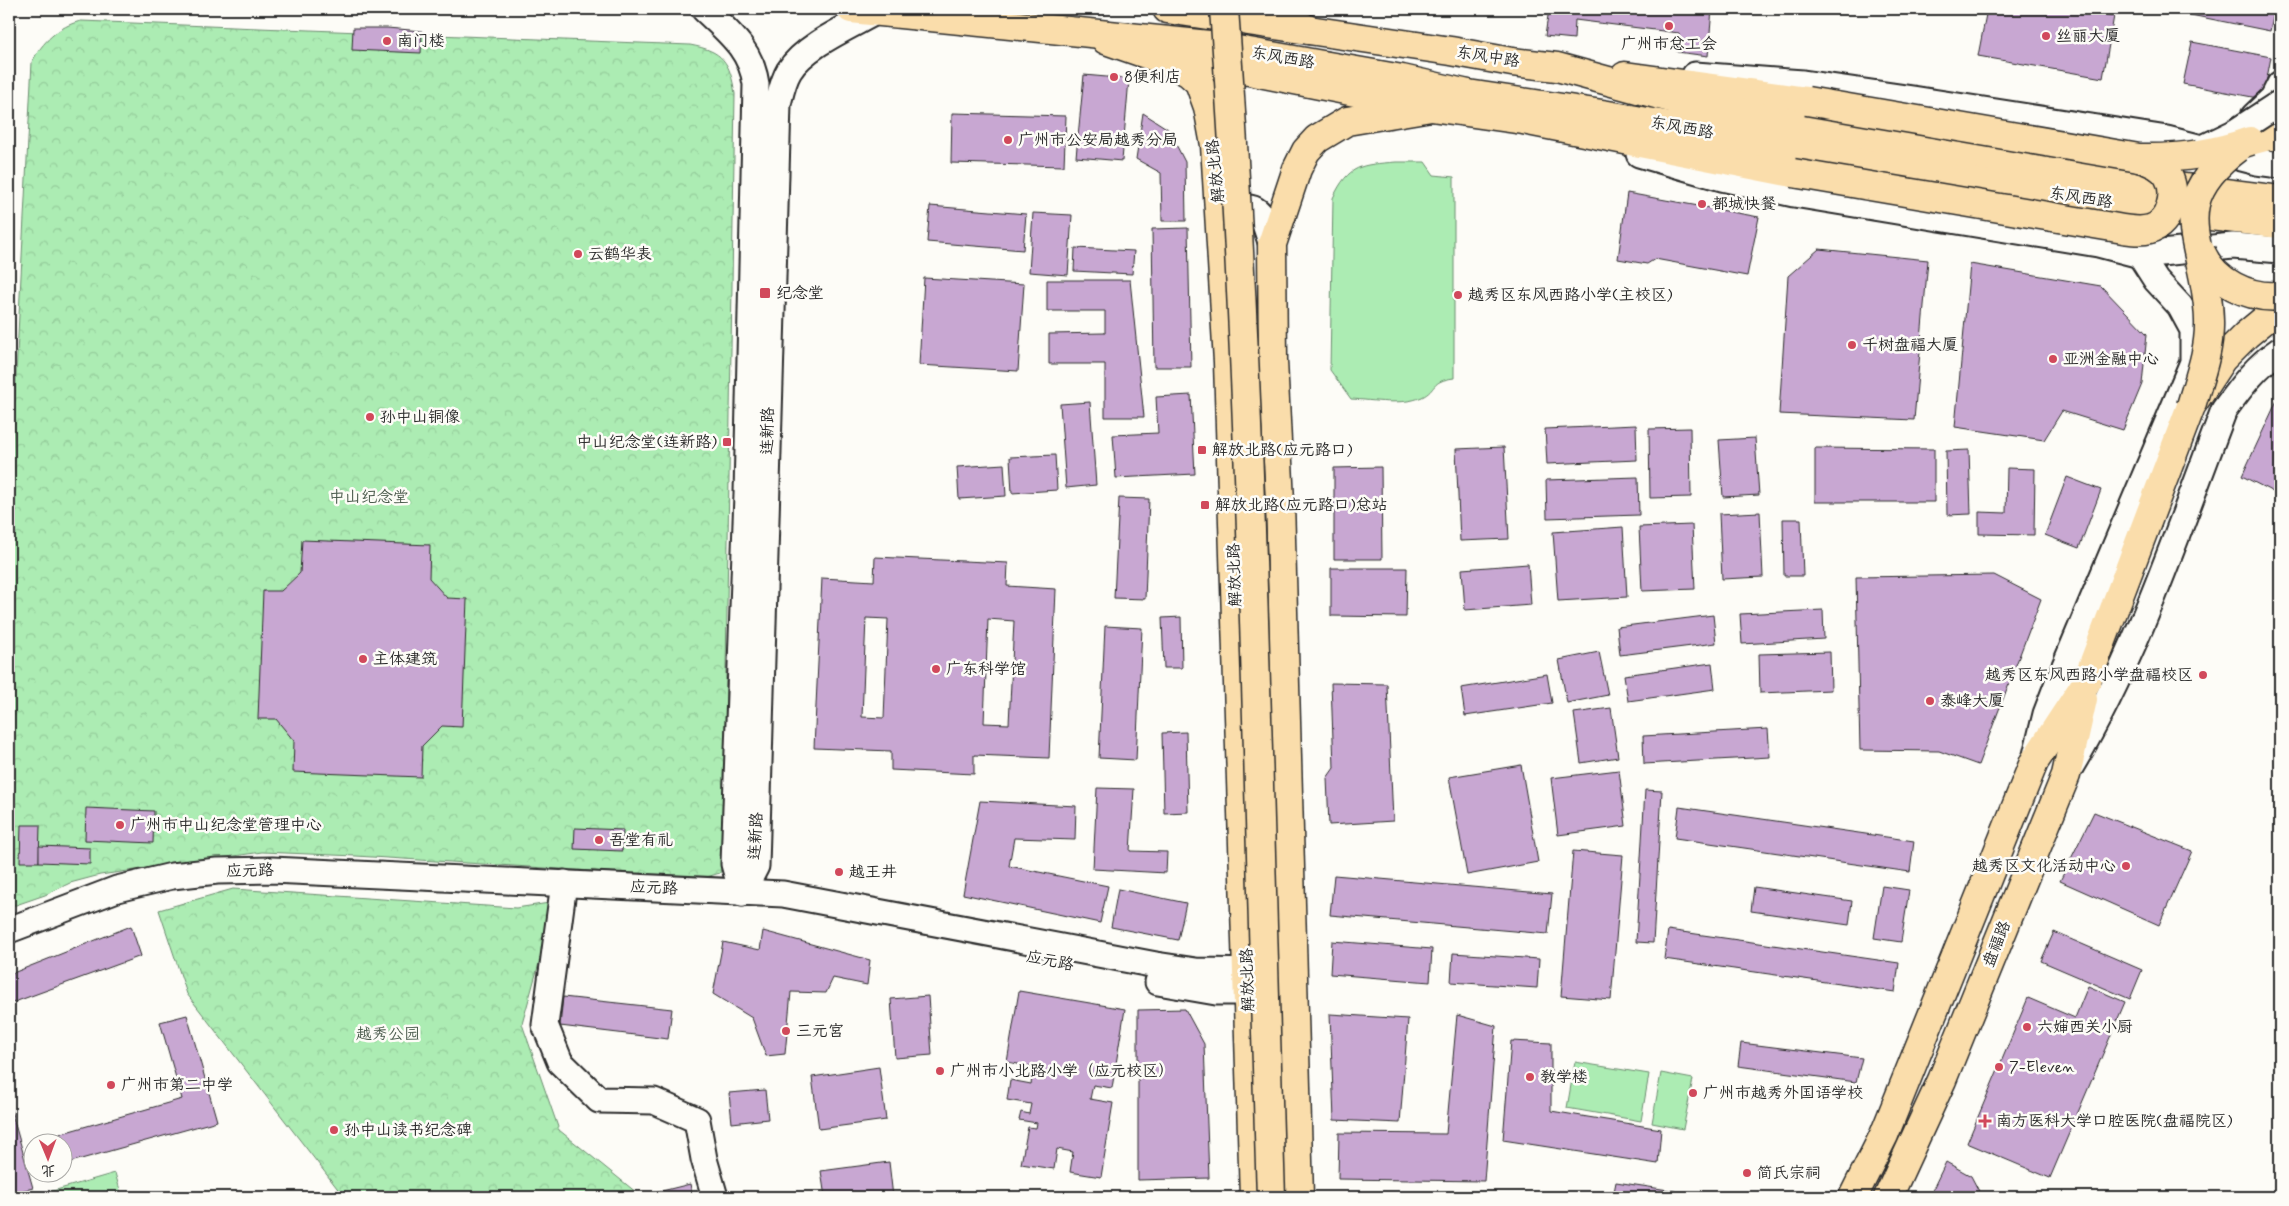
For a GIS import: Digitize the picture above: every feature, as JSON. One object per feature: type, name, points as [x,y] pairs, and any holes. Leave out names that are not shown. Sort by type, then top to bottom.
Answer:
[{"type":"main road","name":"东风中路","points":[[1167,9],[1512,62],[1557,67],[1806,113]]},
{"type":"main road","name":"解放北路","points":[[1224,9],[1236,174],[1245,355],[1271,1197]]},
{"type":"main road","name":"解放北路","points":[[1238,9],[1260,406],[1283,1197]]},
{"type":"main road","points":[[1273,9],[1309,30]]},
{"type":"main road","points":[[1284,9],[1309,30]]},
{"type":"main road","points":[[864,10],[1084,32],[1211,65],[1431,107],[1523,120],[1793,173],[2106,226],[2150,229],[2160,223],[2167,214],[2173,189],[2168,176],[2152,162],[2151,158]]},
{"type":"main road","name":"解放北路","points":[[1084,32],[1169,62],[1189,73],[1199,82],[1208,107],[1215,145],[1228,362],[1254,1197]]},
{"type":"main road","name":"东风西路","points":[[1084,32],[1209,45],[1402,78],[1468,94],[1602,114],[2141,208],[2280,224]]},
{"type":"main road","points":[[1299,1197],[1279,494],[1273,361],[1272,244],[1297,169],[1306,151],[1317,139],[1347,121],[1431,107],[1468,94]]},
{"type":"main road","points":[[1806,113],[2151,158],[2219,152],[2269,136],[2280,136]]},
{"type":"main road","name":"东风西路","points":[[1806,113],[2125,180],[2280,200]]},
{"type":"main road","points":[[1854,1197],[1884,1135],[2034,762],[2086,683],[2191,406],[2209,337],[2210,319],[2194,228],[2194,206],[2199,191],[2210,172],[2242,144]]},
{"type":"main road","points":[[2197,244],[2208,265],[2225,282],[2253,294],[2265,297],[2280,296]]},
{"type":"main road","points":[[2191,406],[2222,359],[2280,307]]},
{"type":"main road","name":"盘福路","points":[[1888,1197],[1942,1080],[2066,775],[2086,683]]},
{"type":"main road","name":"应元路","points":[[1248,982],[1293,972]]},
{"type":"street","name":"连新路","points":[[704,9],[746,52],[754,69],[756,84],[747,494],[734,864],[742,893]]},
{"type":"street","name":"连新路","points":[[742,893],[756,866],[778,104],[785,79],[791,68],[803,56],[864,10]]},
{"type":"street","points":[[1557,67],[1730,76],[1803,83],[2167,138],[2258,162],[2280,165]]},
{"type":"street","points":[[2193,145],[2251,118],[2274,98],[2280,84]]},
{"type":"street","points":[[2242,144],[2280,102]]},
{"type":"street","points":[[2151,158],[2211,145],[2258,118],[2280,102]]},
{"type":"street","points":[[1523,120],[1722,178],[1794,194],[2098,244],[2140,255],[2233,246],[2280,250]]},
{"type":"street","points":[[1221,228],[1226,218],[1234,211],[1241,209],[1254,210],[1260,213],[1272,244]]},
{"type":"street","points":[[2034,762],[2046,714],[2061,676],[2193,362],[2192,330],[2180,306],[2156,280],[2140,255]]},
{"type":"street","points":[[2066,775],[2094,728],[2136,636],[2224,410],[2246,380],[2264,361],[2280,350]]},
{"type":"street","name":"应元路","points":[[9,930],[117,889],[172,876],[217,871],[272,870],[742,893],[774,908],[894,933],[1000,951],[1174,985],[1216,992],[1248,982]]},
{"type":"street","points":[[564,883],[545,1025],[560,1062],[599,1100],[654,1101],[697,1120],[704,1159],[715,1197]]},
{"type":"green space","name":"中山纪念堂","points":[[81,21],[690,45],[710,51],[723,60],[730,74],[735,94],[723,861],[720,873],[703,878],[356,856],[262,852],[100,875],[70,883],[45,895],[16,905],[9,905],[9,510],[32,62],[52,36],[65,27]]},
{"type":"green space","points":[[1396,162],[1425,162],[1434,175],[1454,177],[1454,378],[1437,383],[1427,394],[1414,400],[1387,402],[1351,399],[1330,370],[1333,198],[1345,178],[1357,168]]},
{"type":"green space","name":"越秀公园","points":[[233,889],[516,908],[556,902],[522,1024],[559,1130],[642,1197],[344,1197],[187,994],[159,910]]},
{"type":"green space","points":[[1575,1062],[1649,1074],[1641,1121],[1567,1108]]},
{"type":"green space","points":[[1661,1073],[1693,1079],[1683,1129],[1652,1123]]},
{"type":"green space","points":[[115,1173],[122,1197],[32,1197]]},
{"type":"building","name":"广州市总工会","points":[[1549,9],[1712,9],[1708,56],[1677,52],[1679,33],[1575,20],[1574,39],[1545,36]]},
{"type":"building","name":"丝丽大厦","points":[[1987,9],[2075,9],[2114,16],[2103,78],[1978,56]]},
{"type":"building","points":[[2161,9],[2275,9],[2270,31]]},
{"type":"building","name":"南门楼","points":[[353,28],[422,31],[421,53],[352,50]]},
{"type":"building","points":[[2192,42],[2271,57],[2263,99],[2183,84]]},
{"type":"building","points":[[1084,75],[1129,79],[1122,161],[1076,157]]},
{"type":"building","name":"广州市公安局越秀分局","points":[[952,113],[1066,116],[1064,166],[951,163]]},
{"type":"building","points":[[1143,113],[1168,129],[1185,162],[1186,221],[1162,221],[1161,173],[1136,159]]},
{"type":"building","points":[[1627,193],[1759,217],[1747,276],[1655,259],[1647,264],[1618,259]]},
{"type":"building","points":[[930,206],[1026,214],[1023,250],[927,242]]},
{"type":"building","points":[[1033,213],[1072,215],[1068,275],[1029,272]]},
{"type":"building","points":[[1188,228],[1191,367],[1154,367],[1152,229]]},
{"type":"building","points":[[1075,248],[1134,251],[1132,274],[1074,271]]},
{"type":"building","name":"千树盘福大厦","points":[[1819,249],[1928,260],[1914,420],[1779,414],[1788,276]]},
{"type":"building","name":"亚洲金融中心","points":[[1970,264],[2101,286],[2147,334],[2142,384],[2123,430],[2062,411],[2044,440],[1955,427]]},
{"type":"building","points":[[924,278],[1024,284],[1018,371],[919,365]]},
{"type":"building","points":[[1047,280],[1130,280],[1144,417],[1105,417],[1105,364],[1049,364],[1049,334],[1105,333],[1105,311],[1047,311]]},
{"type":"building","points":[[2280,394],[2280,482],[2275,493],[2242,476]]},
{"type":"building","points":[[1191,395],[1195,474],[1116,478],[1113,435],[1158,433],[1156,397]]},
{"type":"building","points":[[1090,402],[1096,485],[1066,488],[1060,404]]},
{"type":"building","points":[[1636,425],[1637,460],[1547,464],[1545,429]]},
{"type":"building","points":[[1690,428],[1691,497],[1650,498],[1649,429]]},
{"type":"building","points":[[1755,438],[1759,495],[1723,497],[1719,440]]},
{"type":"building","points":[[1504,447],[1509,539],[1460,541],[1456,449]]},
{"type":"building","points":[[1815,448],[1934,449],[1934,502],[1815,502]]},
{"type":"building","points":[[1969,450],[1971,514],[1947,515],[1946,451]]},
{"type":"building","points":[[1055,455],[1057,490],[1012,493],[1010,457]]},
{"type":"building","points":[[1004,464],[1006,496],[959,499],[957,467]]},
{"type":"building","points":[[1381,467],[1382,559],[1334,559],[1334,468]]},
{"type":"building","points":[[2007,468],[2035,469],[2034,535],[1979,534],[1979,512],[2006,513]]},
{"type":"building","points":[[1638,477],[1639,515],[1547,518],[1546,480]]},
{"type":"building","points":[[2067,477],[2101,490],[2079,548],[2045,535]]},
{"type":"building","points":[[1119,498],[1149,499],[1145,599],[1114,598]]},
{"type":"building","points":[[1760,512],[1763,577],[1722,579],[1719,514]]},
{"type":"building","points":[[1783,519],[1801,519],[1803,576],[1784,576]]},
{"type":"building","points":[[1692,525],[1695,589],[1642,591],[1639,527]]},
{"type":"building","points":[[1623,527],[1627,597],[1558,601],[1553,532]]},
{"type":"building","name":"主体建筑","points":[[302,540],[430,545],[429,578],[447,598],[467,599],[462,727],[442,726],[422,746],[421,777],[293,772],[294,741],[276,719],[258,719],[263,591],[281,591],[300,573]]},
{"type":"building","name":"广东科学馆","points":[[875,557],[1008,563],[1007,586],[1056,589],[1049,758],[974,755],[974,774],[891,770],[891,751],[814,748],[822,578],[874,581]],"holes":[[[866,618],[888,619],[884,718],[862,717]],[[988,619],[1014,621],[1009,724],[984,723]]]},
{"type":"building","points":[[1528,564],[1531,605],[1465,610],[1462,569]]},
{"type":"building","points":[[1331,568],[1407,568],[1406,617],[1331,616]]},
{"type":"building","name":"泰峰大厦","points":[[1994,575],[2041,599],[1978,765],[1939,751],[1860,750],[1856,577]]},
{"type":"building","points":[[1823,610],[1824,639],[1742,644],[1740,614]]},
{"type":"building","points":[[1713,615],[1716,643],[1620,655],[1617,627]]},
{"type":"building","points":[[1181,617],[1182,668],[1164,668],[1162,618]]},
{"type":"building","points":[[1105,626],[1142,628],[1136,760],[1099,758]]},
{"type":"building","points":[[1599,652],[1608,695],[1567,703],[1559,660]]},
{"type":"building","points":[[1830,652],[1831,690],[1760,693],[1759,654]]},
{"type":"building","points":[[1712,663],[1715,689],[1628,701],[1624,675]]},
{"type":"building","points":[[1547,674],[1552,703],[1465,716],[1461,688]]},
{"type":"building","points":[[1331,683],[1387,684],[1393,821],[1329,825],[1327,778],[1334,768]]},
{"type":"building","points":[[1611,708],[1618,757],[1581,763],[1574,713]]},
{"type":"building","points":[[1768,729],[1770,757],[1644,764],[1643,736]]},
{"type":"building","points":[[1186,732],[1188,812],[1164,813],[1162,733]]},
{"type":"building","points":[[1521,765],[1538,862],[1467,875],[1449,777]]},
{"type":"building","points":[[1619,770],[1626,826],[1558,835],[1551,778]]},
{"type":"building","points":[[1097,788],[1134,789],[1130,851],[1167,852],[1166,873],[1093,869]]},
{"type":"building","points":[[1645,790],[1662,791],[1653,943],[1636,942]]},
{"type":"building","points":[[980,801],[1076,806],[1075,840],[1014,838],[1009,866],[1108,886],[1100,923],[963,894]]},
{"type":"building","points":[[1679,807],[1914,841],[1910,872],[1675,838]]},
{"type":"building","name":"广州市中山纪念堂管理中心","points":[[86,808],[154,811],[153,843],[85,840]]},
{"type":"building","name":"越秀区文化活动中心","points":[[2094,812],[2192,851],[2159,925],[2060,881]]},
{"type":"building","points":[[21,825],[40,825],[39,862],[20,862]]},
{"type":"building","name":"吾堂有礼","points":[[575,828],[623,830],[622,851],[574,849]]},
{"type":"building","points":[[39,846],[90,848],[90,864],[39,862]]},
{"type":"building","points":[[1573,851],[1623,855],[1611,1000],[1561,996]]},
{"type":"building","points":[[1334,875],[1552,894],[1548,934],[1330,915]]},
{"type":"building","points":[[1882,886],[1909,890],[1901,942],[1874,938]]},
{"type":"building","points":[[1754,887],[1852,901],[1849,925],[1751,911]]},
{"type":"building","points":[[1118,889],[1186,903],[1178,940],[1111,927]]},
{"type":"building","points":[[131,926],[141,956],[9,1004],[9,976],[13,973]]},
{"type":"building","points":[[1668,930],[1899,963],[1895,992],[1664,959]]},
{"type":"building","points":[[763,931],[870,960],[867,985],[833,978],[826,993],[791,992],[785,1054],[766,1056],[752,1018],[713,994],[723,942],[760,950]]},
{"type":"building","points":[[2054,932],[2142,970],[2130,999],[2041,961]]},
{"type":"building","points":[[1332,941],[1432,949],[1430,982],[1330,974]]},
{"type":"building","points":[[1453,953],[1539,959],[1537,988],[1451,982]]},
{"type":"building","points":[[2088,986],[2125,1002],[2050,1178],[1967,1143],[2028,998],[2075,1018]]},
{"type":"building","points":[[1019,991],[1125,1009],[1112,1088],[1093,1085],[1090,1099],[1113,1103],[1101,1177],[1070,1172],[1073,1152],[1057,1149],[1054,1169],[1021,1164],[1028,1127],[1036,1128],[1037,1123],[1019,1120],[1021,1112],[1029,1114],[1031,1104],[1007,1100],[1010,1080],[1031,1084],[1034,1067],[1007,1062]]},
{"type":"building","points":[[928,996],[932,1055],[895,1058],[891,999]]},
{"type":"building","points":[[563,997],[672,1009],[668,1039],[560,1026]]},
{"type":"building","points":[[1185,1009],[1204,1044],[1209,1178],[1138,1180],[1138,1010]]},
{"type":"building","points":[[1330,1014],[1408,1019],[1400,1123],[1334,1120]]},
{"type":"building","points":[[187,1015],[217,1121],[72,1162],[72,1134],[59,1134],[182,1099],[160,1022]]},
{"type":"building","points":[[1457,1015],[1496,1026],[1484,1181],[1338,1179],[1339,1133],[1446,1134]]},
{"type":"building","name":"教学楼","points":[[1511,1041],[1551,1043],[1551,1111],[1661,1129],[1658,1164],[1503,1140]]},
{"type":"building","points":[[1741,1043],[1862,1058],[1856,1082],[1738,1066]]},
{"type":"building","points":[[879,1067],[886,1120],[819,1129],[812,1077]]},
{"type":"building","points":[[765,1090],[768,1119],[732,1123],[729,1093]]},
{"type":"building","points":[[9,1103],[22,1149],[22,1184],[32,1184],[33,1188],[9,1194]]},
{"type":"building","points":[[889,1162],[893,1197],[825,1197],[821,1171]]},
{"type":"building","points":[[1946,1162],[1971,1176],[1982,1197],[1929,1197]]},
{"type":"building","points":[[1616,1182],[1675,1191],[1674,1197],[1613,1197]]},
{"type":"building","points":[[690,1184],[692,1194],[703,1192],[704,1197],[655,1197],[654,1193]]},
{"type":"place","name":"广州市总工会","points":[[1669,26]]},
{"type":"place","name":"丝丽大厦","points":[[2046,36]]},
{"type":"place","name":"南门楼","points":[[387,41]]},
{"type":"place","name":"8便利店","points":[[1114,77]]},
{"type":"place","name":"广州市公安局越秀分局","points":[[1008,140]]},
{"type":"place","name":"都城快餐","points":[[1702,204]]},
{"type":"place","name":"云鹤华表","points":[[578,254]]},
{"type":"place","name":"纪念堂","points":[[765,293]]},
{"type":"place","name":"越秀区东风西路小学(主校区)","points":[[1458,295]]},
{"type":"place","name":"千树盘福大厦","points":[[1852,345]]},
{"type":"place","name":"亚洲金融中心","points":[[2053,359]]},
{"type":"place","name":"孙中山铜像","points":[[370,417]]},
{"type":"place","name":"中山纪念堂(连新路)","points":[[727,442]]},
{"type":"place","name":"解放北路(应元路口)","points":[[1202,450]]},
{"type":"place","name":"解放北路(应元路口)总站","points":[[1205,505]]},
{"type":"place","name":"主体建筑","points":[[363,659]]},
{"type":"place","name":"广东科学馆","points":[[936,669]]},
{"type":"place","name":"越秀区东风西路小学盘福校区","points":[[2203,675]]},
{"type":"place","name":"泰峰大厦","points":[[1930,701]]},
{"type":"place","name":"广州市中山纪念堂管理中心","points":[[120,825]]},
{"type":"place","name":"吾堂有礼","points":[[599,840]]},
{"type":"place","name":"越秀区文化活动中心","points":[[2126,866]]},
{"type":"place","name":"越王井","points":[[839,872]]},
{"type":"place","name":"六婶西关小厨","points":[[2027,1027]]},
{"type":"place","name":"三元宫","points":[[786,1031]]},
{"type":"place","name":"7-Eleven","points":[[1999,1067]]},
{"type":"place","name":"广州市小北路小学（应元校区）","points":[[940,1071]]},
{"type":"place","name":"教学楼","points":[[1530,1077]]},
{"type":"place","name":"广州市第二中学","points":[[111,1085]]},
{"type":"place","name":"广州市越秀外国语学校","points":[[1693,1093]]},
{"type":"place","name":"南方医科大学口腔医院(盘福院区)","points":[[1985,1121]]},
{"type":"place","name":"孙中山读书纪念碑","points":[[334,1130]]},
{"type":"place","name":"简氏宗祠","points":[[1747,1173]]}]
